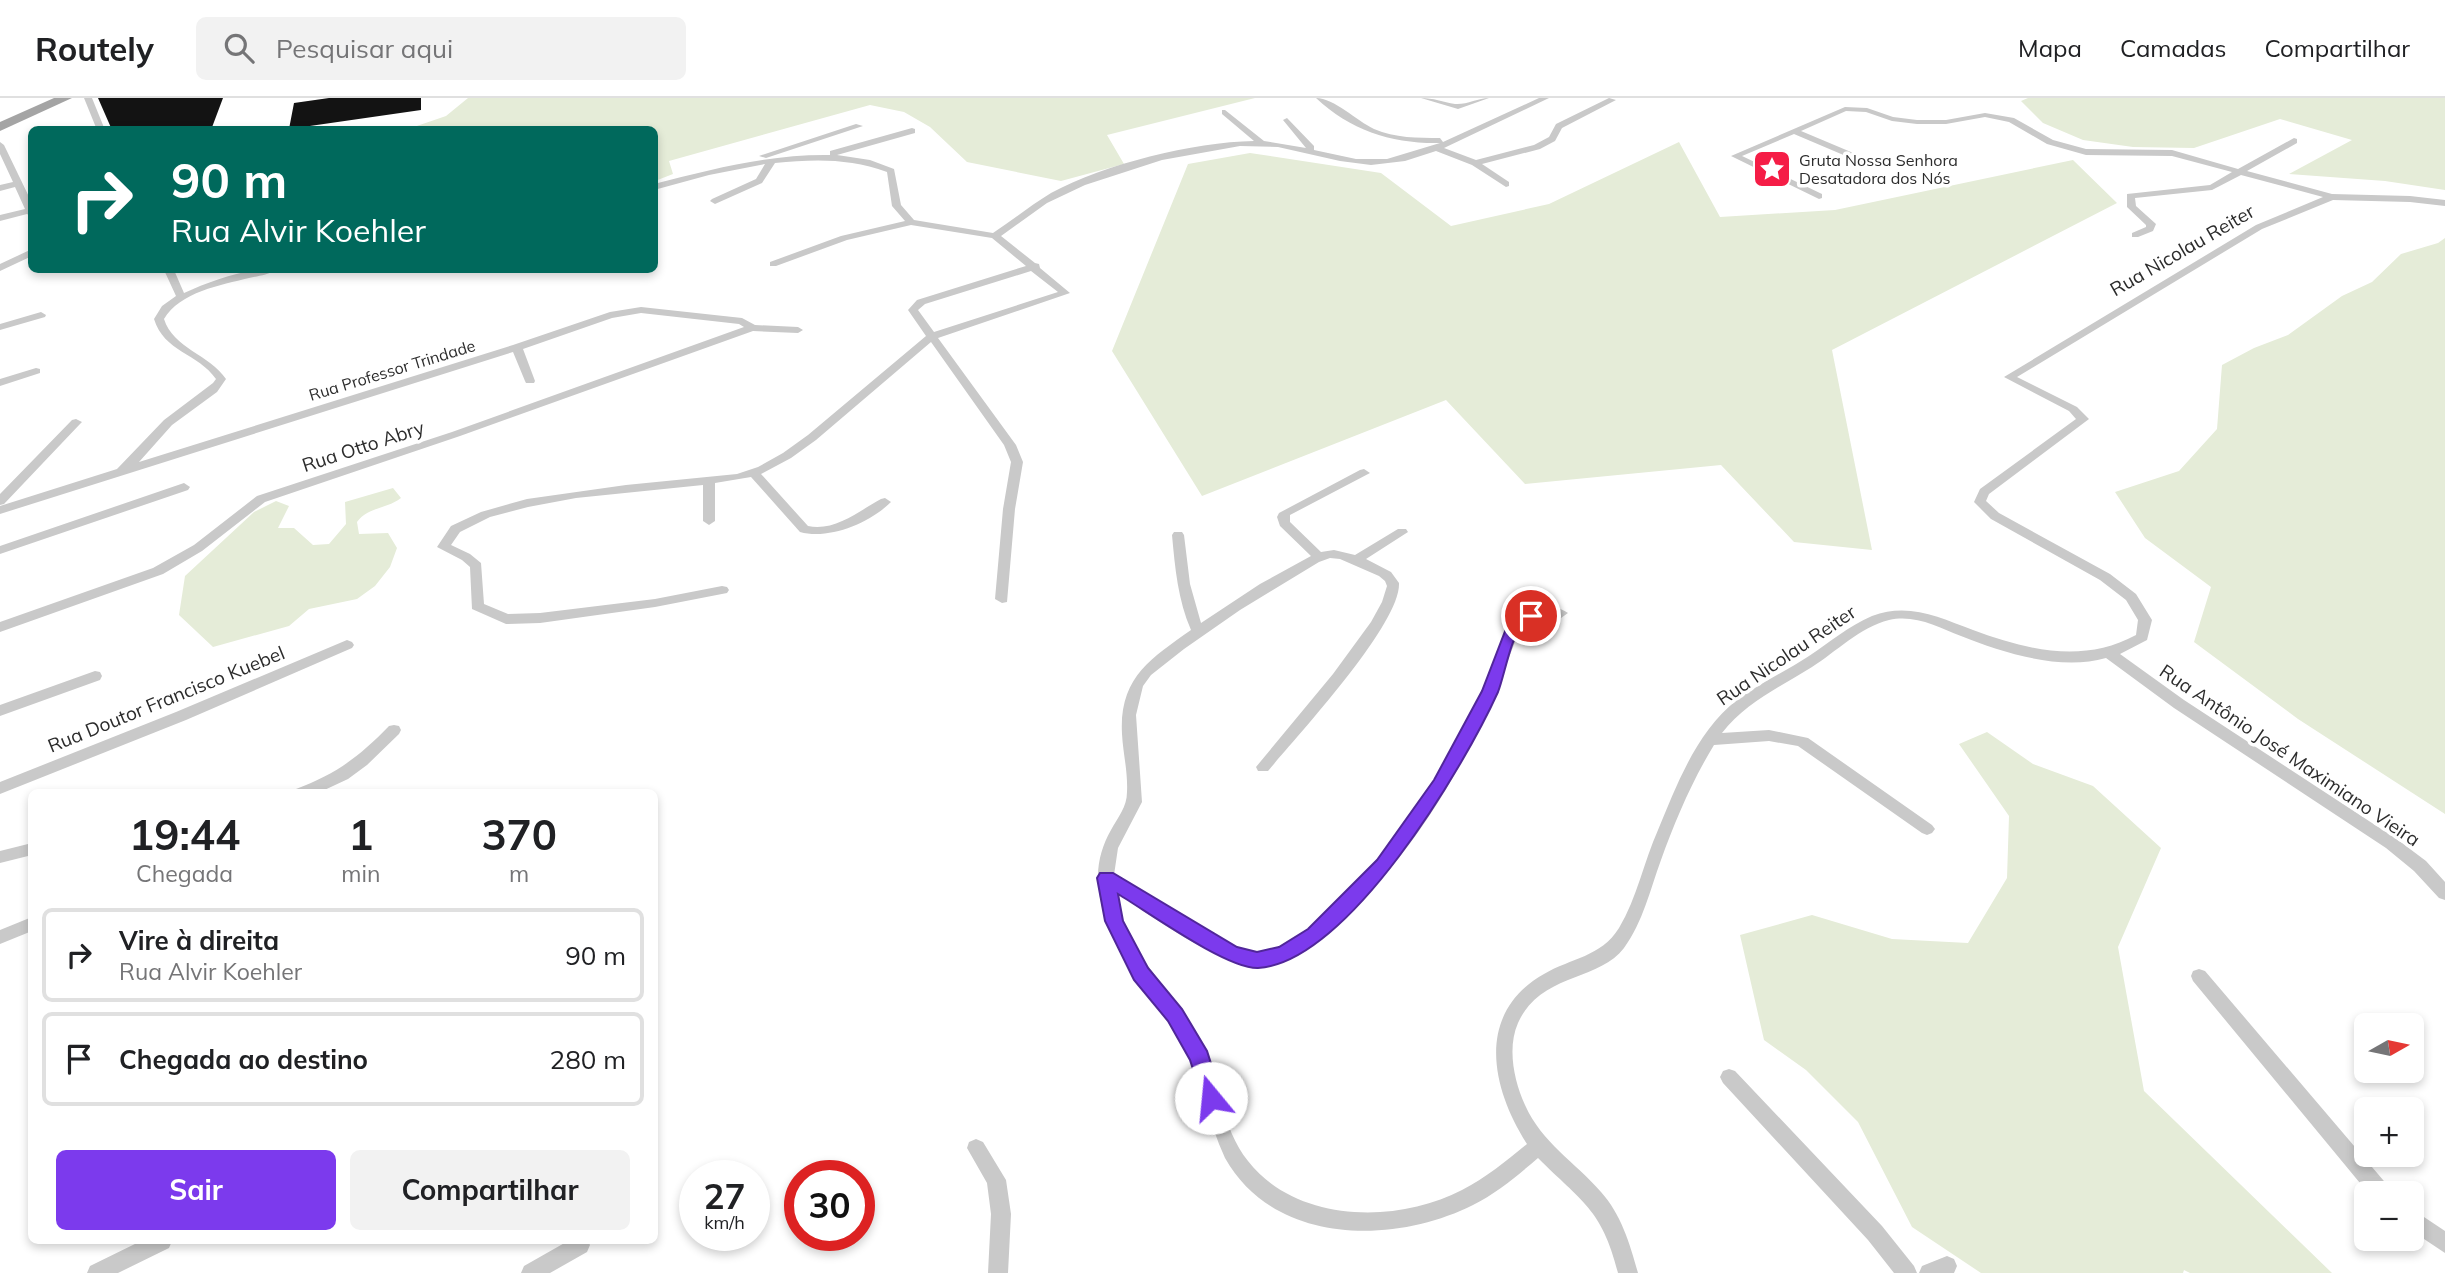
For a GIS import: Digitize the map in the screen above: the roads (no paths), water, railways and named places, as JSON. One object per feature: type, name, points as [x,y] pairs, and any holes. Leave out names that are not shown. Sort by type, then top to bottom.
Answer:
[{"type":"main road","points":[[0,127],[65,98]]},
{"type":"street","points":[[88,98],[99,126]]},
{"type":"street","points":[[1320,98],[1358,126],[1380,136],[1409,142],[1448,141]]},
{"type":"street","points":[[1425,98],[1452,107],[1485,98]]},
{"type":"street","points":[[995,236],[1059,192],[1170,156],[1209,148],[1262,143],[1311,148],[1341,158],[1380,162],[1398,160],[1545,98]]},
{"type":"street","points":[[1475,163],[1537,147],[1552,139],[1559,126],[1612,100]]},
{"type":"street","points":[[1819,196],[1735,156],[1856,108],[1892,119],[1917,122],[1956,121],[1985,115],[2011,120],[2050,142],[2075,150],[2114,154],[2172,153],[2332,197],[2410,199],[2445,203]]},
{"type":"street","points":[[1225,112],[1262,143]]},
{"type":"street","points":[[1287,120],[1311,148]]},
{"type":"street","points":[[658,186],[859,127]]},
{"type":"street","points":[[817,158],[912,131]]},
{"type":"street","points":[[1796,131],[1867,162]]},
{"type":"street","points":[[2135,235],[2150,229],[2151,224],[2132,207],[2130,196],[2212,187],[2294,141]]},
{"type":"street","points":[[1433,147],[1475,163],[1506,184]]},
{"type":"street","points":[[1,150],[28,205]]},
{"type":"street","points":[[734,165],[817,158],[858,159],[877,163],[891,171],[897,206],[911,222]]},
{"type":"street","points":[[715,201],[760,181],[771,162]]},
{"type":"street","points":[[0,188],[18,183]]},
{"type":"street","name":"Rua Nicolau Reiter","points":[[1628,1273],[1620,1240],[1601,1206],[1539,1146],[1506,1083],[1504,1048],[1510,1017],[1531,992],[1559,974],[1602,958],[1616,945],[1632,921],[1659,844],[1711,740],[1723,722],[1741,706],[1879,618],[1903,614],[1927,619],[2030,653],[2068,656],[2109,653],[2129,647],[2142,637],[2145,620],[2131,597],[2105,578],[1995,516],[1980,502],[1984,492],[2084,419],[2073,409],[2009,377],[2259,227],[2332,197]]},
{"type":"street","points":[[0,218],[28,213]]},
{"type":"street","points":[[722,590],[655,603],[529,619],[506,619],[477,606],[476,566],[466,557],[443,547],[450,531],[466,522],[510,506],[591,492],[709,481],[754,473],[797,449],[932,336],[1066,293],[1036,266],[995,236],[911,222],[844,238],[773,264]]},
{"type":"street","points":[[0,268],[28,254]]},
{"type":"street","points":[[1002,599],[1009,509],[1017,462],[1010,444],[913,310],[921,302],[1036,266]]},
{"type":"street","points":[[170,273],[180,295]]},
{"type":"street","points":[[112,477],[141,455],[173,418],[219,383],[219,374],[160,328],[163,311],[180,295],[260,273]]},
{"type":"street","name":"Rua Professor Trindade","points":[[0,510],[112,477],[610,315],[641,310],[743,321],[752,328],[798,330]]},
{"type":"street","points":[[0,327],[41,315]]},
{"type":"street","name":"Rua Otto Abry","points":[[0,627],[158,570],[198,548],[261,499],[468,430],[752,328]]},
{"type":"street","points":[[517,347],[530,381]]},
{"type":"street","points":[[0,383],[36,371]]},
{"type":"street","points":[[0,501],[76,422]]},
{"type":"street","points":[[754,473],[804,529],[812,532],[830,530],[885,502]]},
{"type":"street","points":[[1318,556],[1284,523],[1285,513],[1364,473]]},
{"type":"street","points":[[709,481],[709,521]]},
{"type":"street","points":[[0,550],[184,486]]},
{"type":"street","points":[[1355,560],[1402,533]]},
{"type":"street","points":[[1178,535],[1181,575],[1190,614],[1198,631]]},
{"type":"street","points":[[1263,767],[1368,640],[1393,590],[1392,580],[1382,572],[1333,554],[1318,556],[1198,631],[1145,673],[1134,692],[1128,743],[1135,791],[1133,810],[1112,842],[1106,878],[1114,921],[1141,974],[1175,1015],[1199,1058],[1217,1118],[1240,1167],[1279,1203],[1303,1214],[1343,1221],[1394,1219],[1429,1213],[1457,1203],[1489,1186],[1539,1146]]},
{"type":"street","points":[[1106,878],[1233,954],[1257,960],[1284,954],[1315,934],[1384,865],[1440,785],[1490,691],[1514,625],[1531,616],[1562,613]]},
{"type":"street","name":"Rua Doutor Francisco Kuebel","points":[[0,788],[181,716],[347,645]]},
{"type":"street","name":"Rua Antônio José Maximiano Vieira","points":[[2109,653],[2179,704],[2392,844],[2420,866],[2445,893]]},
{"type":"street","points":[[0,711],[95,676]]},
{"type":"street","points":[[312,789],[337,780],[359,767],[394,730]]},
{"type":"street","points":[[1711,740],[1757,734],[1782,735],[1803,742],[1927,829]]},
{"type":"street","points":[[0,857],[28,850]]},
{"type":"street","points":[[0,937],[28,926]]},
{"type":"street","points":[[2199,976],[2371,1181]]},
{"type":"street","points":[[1729,1077],[1875,1233],[1907,1273]]},
{"type":"street","points":[[976,1148],[996,1180],[1001,1214],[998,1273]]},
{"type":"street","points":[[2424,1228],[2445,1243]]},
{"type":"street","points":[[97,1273],[156,1244]]},
{"type":"street","points":[[531,1273],[580,1245]]},
{"type":"place","name":"Gruta Nossa Senhora Desatadora dos Nós","points":[[1772,169]]}]
